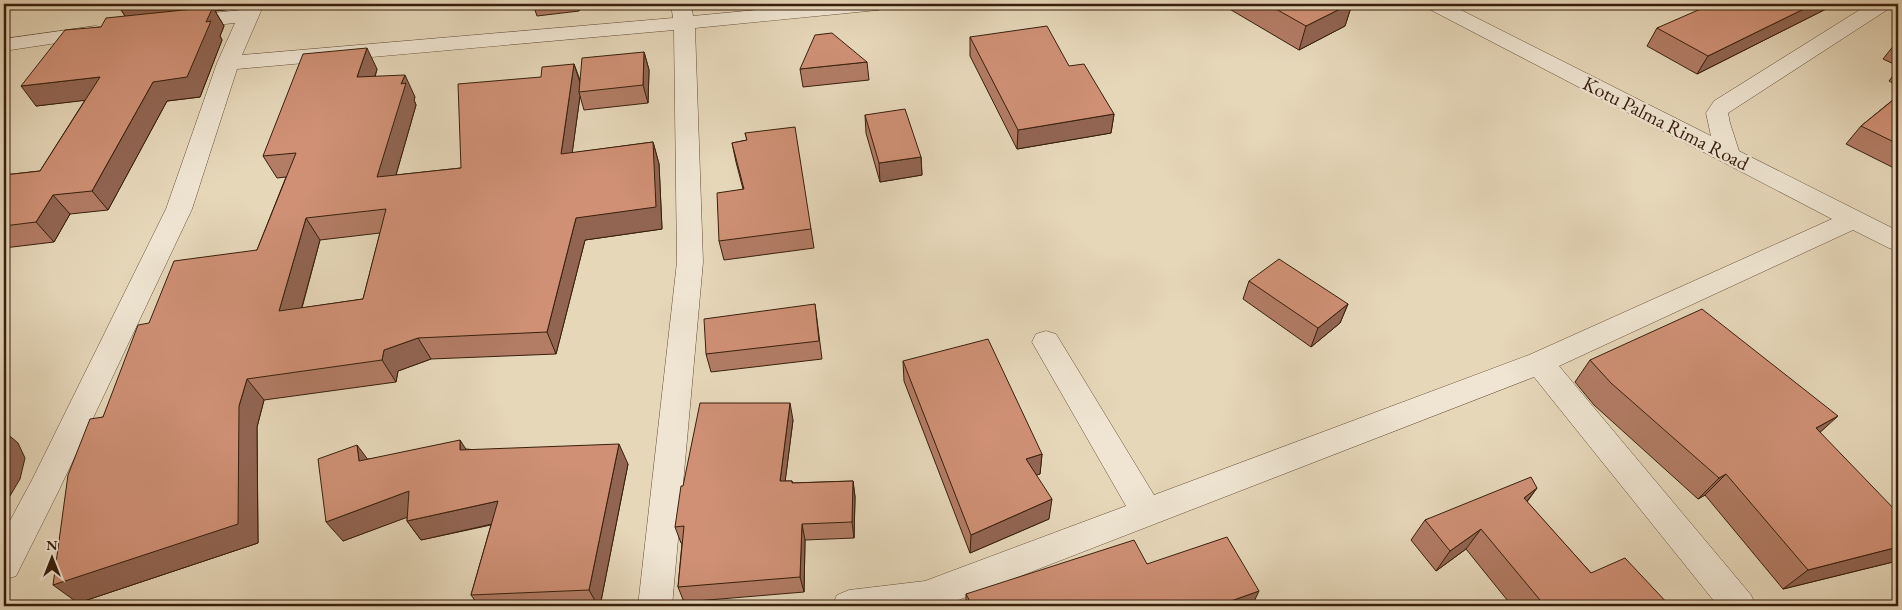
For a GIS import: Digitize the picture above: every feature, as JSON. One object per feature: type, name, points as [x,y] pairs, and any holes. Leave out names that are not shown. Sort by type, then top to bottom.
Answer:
[{"type":"street","points":[[228,63],[682,13],[878,4]]},
{"type":"street","name":"Kotu Palma Rima Road","points":[[1434,4],[1898,242]]},
{"type":"street","points":[[1729,155],[1718,123],[1717,113],[1722,106],[1877,5],[1898,15]]},
{"type":"street","points":[[164,24],[252,9]]},
{"type":"street","points":[[4,565],[43,490],[179,209],[228,63],[252,9]]},
{"type":"street","points":[[655,606],[690,262],[682,13]]},
{"type":"street","points":[[4,45],[117,30]]},
{"type":"street","points":[[848,606],[925,597],[1538,363],[1855,219]]},
{"type":"street","points":[[1046,342],[1147,512]]},
{"type":"street","points":[[1538,363],[1739,606]]},
{"type":"building","points":[[1267,4],[1350,4],[1306,26]]},
{"type":"building","points":[[1712,4],[1814,4],[1708,56],[1657,28]]},
{"type":"building","points":[[213,7],[206,22],[211,21],[187,77],[153,82],[92,191],[53,195],[36,222],[4,226],[4,175],[40,171],[100,77],[21,86],[65,30],[101,27],[106,18]]},
{"type":"building","points":[[1047,26],[1069,66],[1084,64],[1114,114],[1018,130],[970,37]]},
{"type":"building","points":[[832,33],[867,62],[800,69],[815,35]]},
{"type":"building","points":[[367,48],[357,77],[405,75],[401,84],[406,83],[377,177],[461,168],[458,84],[541,77],[542,67],[574,64],[561,154],[653,142],[656,207],[576,218],[547,332],[418,338],[384,350],[382,360],[247,379],[239,406],[238,524],[53,585],[68,475],[90,419],[103,417],[138,325],[149,323],[174,261],[257,250],[296,153],[263,156],[303,54]],"holes":[[[386,209],[363,299],[279,311],[306,218]]]},
{"type":"building","points":[[644,52],[643,85],[579,92],[582,58]]},
{"type":"building","points":[[1898,96],[1898,144],[1861,126]]},
{"type":"building","points":[[905,109],[921,157],[879,163],[865,115]]},
{"type":"building","points":[[795,127],[811,229],[719,241],[717,193],[744,189],[732,143],[747,140],[745,133]]},
{"type":"building","points":[[1279,259],[1348,304],[1318,328],[1249,281]]},
{"type":"building","points":[[815,304],[819,341],[706,354],[704,319]]},
{"type":"building","points":[[1702,309],[1838,416],[1816,428],[1898,513],[1898,547],[1808,570],[1726,474],[1719,478],[1611,383],[1590,360]]},
{"type":"building","points":[[988,339],[1042,454],[1026,459],[1052,499],[971,535],[903,361]]},
{"type":"building","points":[[700,403],[790,403],[780,481],[792,481],[792,483],[853,481],[852,522],[802,524],[800,577],[678,587],[684,526],[675,527],[681,486],[683,486]]},
{"type":"building","points":[[460,440],[460,450],[619,444],[589,590],[471,595],[498,501],[407,521],[409,491],[326,522],[318,459],[357,445],[359,461]]},
{"type":"building","points":[[1531,477],[1537,488],[1524,498],[1591,573],[1625,558],[1670,606],[1545,606],[1481,529],[1450,551],[1425,520]]},
{"type":"building","points":[[1227,537],[1259,591],[1217,606],[957,606],[972,605],[966,594],[1134,540],[1147,564]]}]
